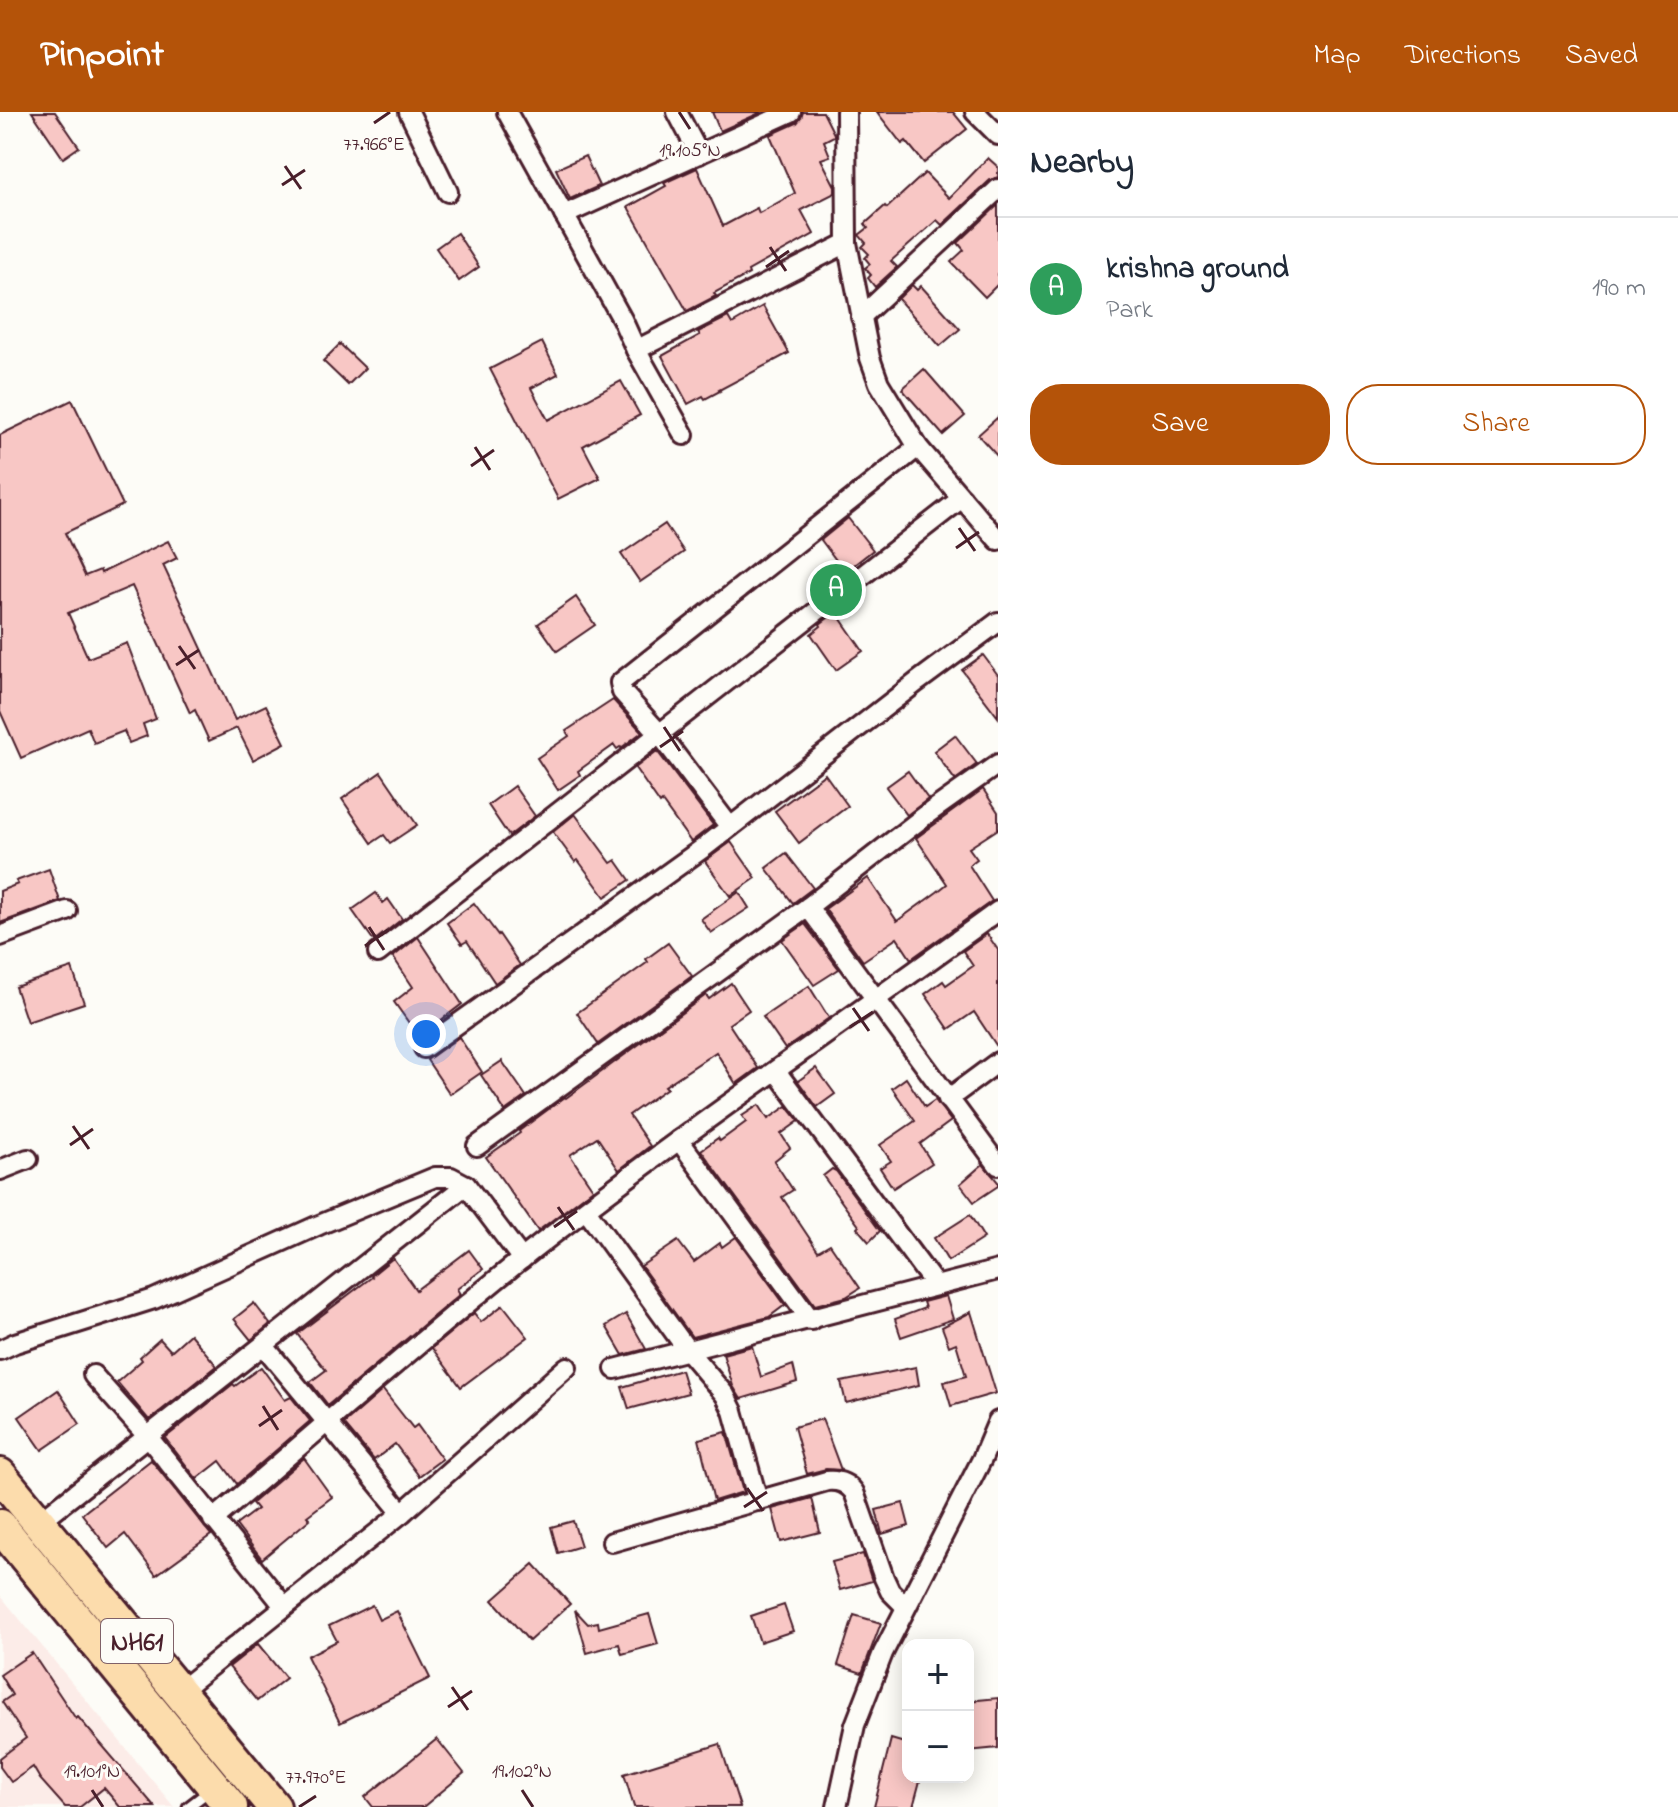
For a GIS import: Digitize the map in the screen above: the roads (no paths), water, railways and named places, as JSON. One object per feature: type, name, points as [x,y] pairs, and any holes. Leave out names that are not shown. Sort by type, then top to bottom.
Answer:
[{"type":"highway","name":"NH61","points":[[0,1475],[274,1807]]},
{"type":"highway","name":"NH61","points":[[0,1526],[223,1797]]},
{"type":"street","points":[[409,112],[448,192]]},
{"type":"street","points":[[507,112],[684,435]]},
{"type":"street","points":[[677,112],[699,154]]},
{"type":"street","points":[[564,215],[791,112]]},
{"type":"street","points":[[846,112],[847,243],[870,358],[879,383],[918,447],[998,540]]},
{"type":"street","points":[[975,112],[998,135]]},
{"type":"street","points":[[861,317],[998,189]]},
{"type":"street","points":[[636,350],[847,243]]},
{"type":"street","points":[[730,827],[659,733],[622,692],[621,680],[918,447]]},
{"type":"street","points":[[378,953],[962,498]]},
{"type":"street","points":[[424,1048],[730,827],[998,622]]},
{"type":"street","points":[[477,1146],[808,907],[914,824],[998,764]]},
{"type":"street","points":[[808,907],[998,1165]]},
{"type":"street","points":[[0,936],[67,911]]},
{"type":"street","points":[[213,1520],[522,1259],[679,1140],[998,911]]},
{"type":"street","points":[[948,1099],[998,1062]]},
{"type":"street","points":[[776,1071],[936,1286]]},
{"type":"street","points":[[679,1140],[811,1320]]},
{"type":"street","points":[[0,1170],[28,1159]]},
{"type":"street","points":[[0,1350],[154,1299],[435,1177],[451,1177],[466,1185],[522,1259]]},
{"type":"street","points":[[39,1522],[466,1185]]},
{"type":"street","points":[[586,1210],[688,1351],[725,1395],[733,1411],[758,1501]]},
{"type":"street","points":[[615,1369],[998,1270]]},
{"type":"street","points":[[264,1346],[402,1513]]},
{"type":"street","points":[[178,1692],[402,1513],[567,1367]]},
{"type":"street","points":[[93,1375],[148,1437],[284,1606]]},
{"type":"street","points":[[837,1807],[855,1725],[883,1653],[982,1459],[998,1421]]},
{"type":"street","points":[[612,1542],[835,1480],[849,1485],[854,1492],[884,1578],[890,1591],[906,1607]]},
{"type":"lane","points":[[188,1807],[223,1797]]},
{"type":"place","name":"krishna ground","points":[[836,590]]}]
